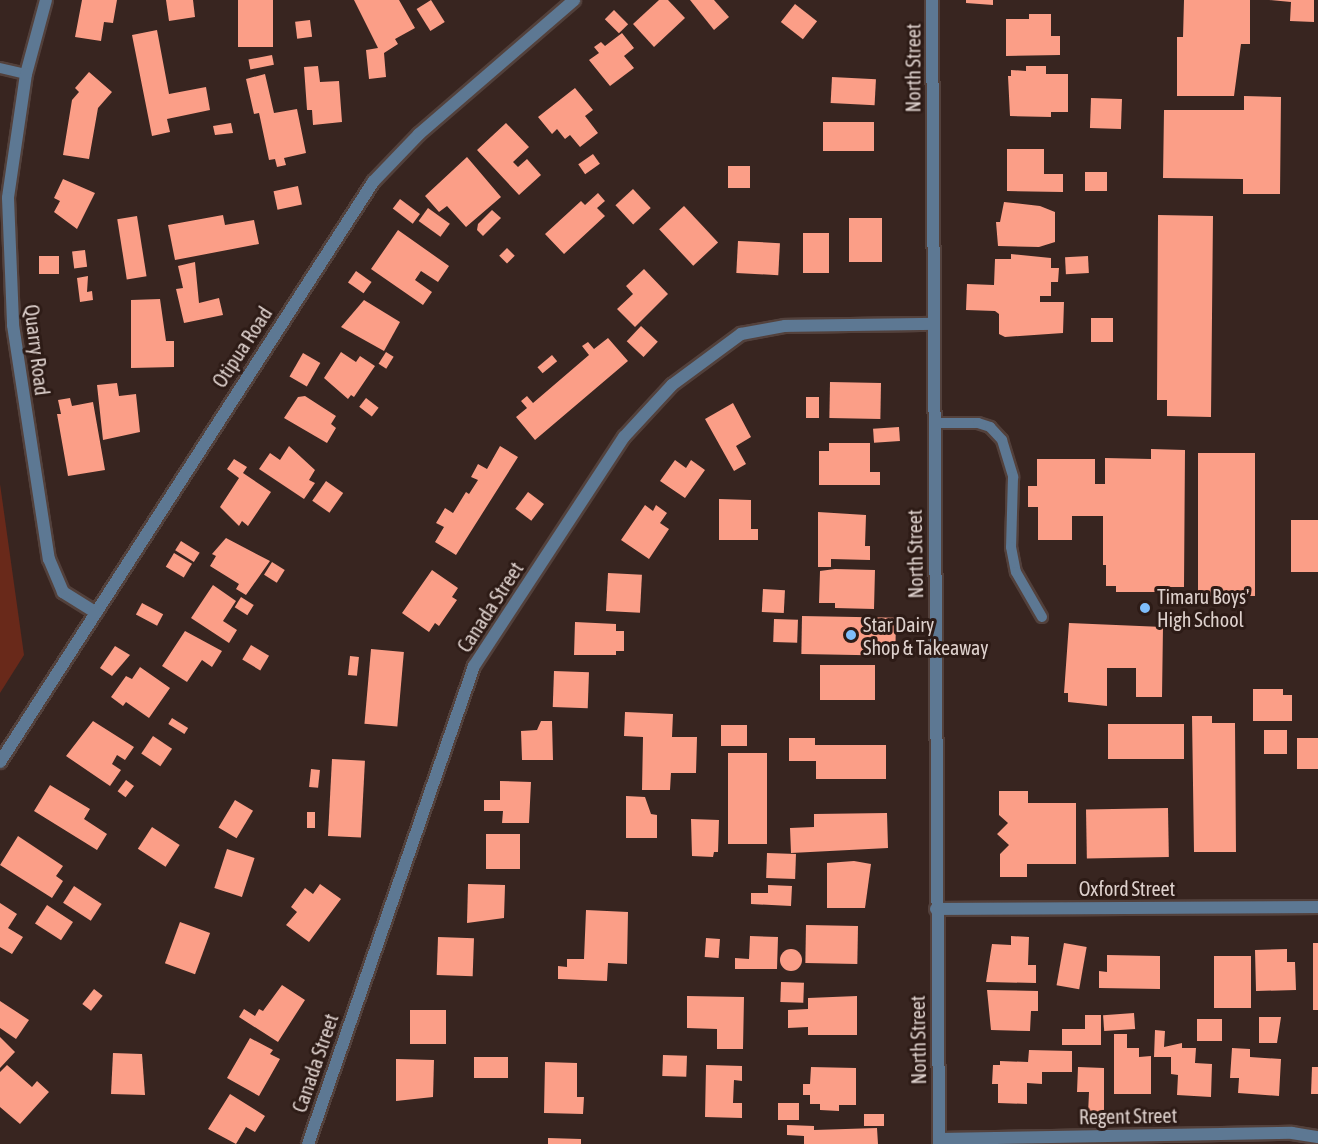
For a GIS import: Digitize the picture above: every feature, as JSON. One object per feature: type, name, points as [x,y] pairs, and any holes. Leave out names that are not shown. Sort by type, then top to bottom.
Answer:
[{"type":"street","name":"Quarry Road","points":[[46,0],[26,74],[4,198],[13,325],[49,560],[63,592],[96,613]]},
{"type":"street","name":"Otipua Road","points":[[0,762],[373,182],[419,134],[574,0]]},
{"type":"street","name":"North Street","points":[[932,0],[939,1141]]},
{"type":"street","name":"Canada Street","points":[[308,1144],[459,701],[474,666],[624,437],[672,385],[741,334],[786,326],[933,324]]},
{"type":"street","name":"Oxford Street","points":[[936,909],[1318,907]]},
{"type":"street","name":"Regent Street","points":[[939,1141],[1292,1133],[1318,1137]]},
{"type":"lane","points":[[0,68],[26,74]]},
{"type":"lane","points":[[933,423],[978,423],[990,427],[1002,440],[1013,477],[1011,547],[1016,572],[1042,617]]},
{"type":"shaded area","points":[[0,484],[24,655],[0,693]]},
{"type":"building","points":[[82,0],[117,0],[113,23],[104,22],[101,41],[75,37]]},
{"type":"building","points":[[166,0],[193,0],[195,17],[169,21]]},
{"type":"building","points":[[238,0],[273,0],[273,47],[238,47]]},
{"type":"building","points":[[354,0],[399,0],[415,28],[395,39],[398,44],[384,53],[386,77],[369,79],[366,50],[378,48]]},
{"type":"building","points":[[431,0],[445,22],[430,31],[417,9]]},
{"type":"building","points":[[659,0],[668,0],[685,18],[654,47],[633,24]]},
{"type":"building","points":[[690,0],[714,0],[729,17],[714,30]]},
{"type":"building","points":[[966,0],[993,0],[993,5],[966,3]]},
{"type":"building","points":[[1184,0],[1250,0],[1250,44],[1241,44],[1234,96],[1177,96],[1177,37],[1183,37]]},
{"type":"building","points":[[1269,0],[1314,0],[1314,22],[1290,21],[1291,2]]},
{"type":"building","points":[[795,4],[817,21],[803,39],[781,22]]},
{"type":"building","points":[[614,10],[628,24],[619,33],[605,19]]},
{"type":"building","points":[[1029,14],[1051,14],[1051,36],[1060,36],[1060,55],[1006,56],[1006,19],[1029,19]]},
{"type":"building","points":[[310,20],[312,37],[297,39],[295,22]]},
{"type":"building","points":[[157,30],[169,94],[206,87],[210,110],[167,119],[170,132],[152,136],[132,35]]},
{"type":"building","points":[[622,33],[634,48],[624,56],[634,68],[610,86],[589,60],[599,53],[594,47],[601,42],[605,46]]},
{"type":"building","points":[[272,55],[274,65],[250,69],[248,60]]},
{"type":"building","points":[[318,66],[320,82],[339,81],[342,122],[313,125],[312,110],[307,110],[304,67]]},
{"type":"building","points":[[1026,66],[1046,66],[1046,74],[1068,74],[1068,112],[1051,112],[1051,117],[1010,116],[1008,76],[1011,76],[1011,70],[1026,71]]},
{"type":"building","points":[[89,72],[112,92],[98,108],[89,159],[63,155],[72,100],[79,92],[75,88]]},
{"type":"building","points":[[265,74],[274,113],[297,109],[306,153],[284,158],[286,165],[277,167],[275,159],[269,160],[259,113],[254,114],[246,79]]},
{"type":"building","points":[[832,77],[876,79],[875,105],[831,103]]},
{"type":"building","points":[[575,88],[593,110],[585,116],[598,133],[580,147],[570,135],[565,139],[557,129],[552,134],[538,117]]},
{"type":"building","points":[[1244,96],[1281,97],[1280,194],[1243,194],[1243,179],[1163,178],[1164,110],[1244,110]]},
{"type":"building","points":[[1091,98],[1122,99],[1121,129],[1090,128]]},
{"type":"building","points":[[823,122],[874,122],[874,151],[823,151]]},
{"type":"building","points":[[231,123],[233,133],[215,135],[213,126]]},
{"type":"building","points":[[506,123],[529,147],[513,162],[518,167],[527,159],[541,175],[519,195],[477,150]]},
{"type":"building","points":[[1007,149],[1044,149],[1044,174],[1063,174],[1063,192],[1007,191]]},
{"type":"building","points":[[593,154],[600,164],[585,174],[578,164]]},
{"type":"building","points":[[467,157],[501,197],[466,227],[447,206],[439,212],[425,196]]},
{"type":"building","points":[[728,166],[750,166],[750,188],[728,188]]},
{"type":"building","points":[[1085,172],[1107,172],[1107,191],[1085,191]]},
{"type":"building","points":[[63,179],[95,193],[77,229],[54,212],[60,201],[54,198]]},
{"type":"building","points":[[298,186],[302,205],[277,210],[274,191]]},
{"type":"building","points":[[633,189],[651,208],[633,224],[615,205]]},
{"type":"building","points":[[598,193],[605,201],[597,208],[605,216],[564,254],[545,234],[581,201],[585,205]]},
{"type":"building","points":[[400,199],[420,214],[413,224],[393,209]]},
{"type":"building","points":[[1004,202],[1040,206],[1055,212],[1055,242],[1039,247],[998,246],[996,222],[1000,222]]},
{"type":"building","points":[[684,206],[718,243],[693,266],[659,229]]},
{"type":"building","points":[[428,208],[450,224],[440,237],[419,221]]},
{"type":"building","points":[[492,210],[501,218],[483,236],[477,230],[478,224]]},
{"type":"building","points":[[223,215],[225,225],[254,220],[259,244],[175,260],[168,225]]},
{"type":"building","points":[[1158,215],[1213,216],[1211,417],[1167,416],[1167,400],[1157,400]]},
{"type":"building","points":[[137,216],[147,276],[127,279],[117,219]]},
{"type":"building","points":[[849,218],[882,218],[882,262],[849,262]]},
{"type":"building","points":[[398,230],[449,266],[438,282],[421,271],[415,280],[432,292],[423,305],[371,269]]},
{"type":"building","points":[[803,233],[829,233],[829,273],[803,273]]},
{"type":"building","points":[[738,241],[780,243],[778,275],[736,273]]},
{"type":"building","points":[[507,248],[515,256],[507,264],[499,256]]},
{"type":"building","points":[[85,250],[87,267],[74,268],[72,252]]},
{"type":"building","points":[[1011,254],[1051,258],[1051,268],[1059,268],[1058,282],[1051,282],[1051,296],[1040,296],[1040,302],[1064,302],[1063,333],[1005,337],[999,334],[999,314],[995,311],[966,310],[967,284],[994,285],[995,259],[1011,259]]},
{"type":"building","points":[[39,256],[59,256],[59,274],[39,274]]},
{"type":"building","points":[[1088,256],[1089,273],[1066,274],[1065,257]]},
{"type":"building","points":[[195,262],[199,303],[219,298],[223,315],[184,323],[176,289],[183,288],[178,266]]},
{"type":"building","points":[[644,269],[668,294],[635,327],[617,309],[633,294],[626,286]]},
{"type":"building","points":[[356,271],[372,282],[364,293],[348,282]]},
{"type":"building","points":[[88,276],[87,292],[92,291],[93,300],[80,302],[77,278]]},
{"type":"building","points":[[160,299],[166,341],[174,341],[174,367],[131,368],[131,300]]},
{"type":"building","points":[[364,300],[400,322],[384,351],[341,327]]},
{"type":"building","points":[[1091,318],[1113,318],[1113,342],[1091,342]]},
{"type":"building","points":[[641,326],[658,342],[643,357],[627,341]]},
{"type":"building","points":[[608,338],[628,361],[535,440],[516,417],[527,408],[521,401],[527,396],[533,403],[589,355],[582,346],[588,342],[594,349]]},
{"type":"building","points":[[341,352],[356,362],[360,356],[375,366],[354,397],[351,395],[348,399],[324,378]]},
{"type":"building","points":[[386,352],[394,357],[386,369],[379,364]]},
{"type":"building","points":[[303,353],[320,363],[307,386],[290,376]]},
{"type":"building","points":[[552,355],[557,361],[543,373],[537,367]]},
{"type":"building","points":[[830,382],[881,383],[880,419],[829,418]]},
{"type":"building","points":[[117,383],[119,396],[136,394],[140,432],[103,440],[97,385]]},
{"type":"building","points":[[305,396],[336,416],[331,424],[336,428],[327,443],[284,418],[298,397]]},
{"type":"building","points":[[806,397],[819,397],[819,418],[806,418]]},
{"type":"building","points":[[70,398],[72,406],[93,402],[105,470],[68,476],[57,414],[61,414],[58,400]]},
{"type":"building","points":[[366,398],[379,408],[372,417],[359,407]]},
{"type":"building","points":[[733,403],[751,437],[736,446],[746,464],[734,471],[705,419]]},
{"type":"building","points":[[899,427],[900,441],[874,443],[873,429]]},
{"type":"building","points":[[829,443],[870,443],[870,472],[880,472],[880,485],[819,485],[819,451],[829,451]]},
{"type":"building","points":[[289,446],[315,470],[309,480],[315,483],[304,499],[259,469],[270,453],[280,460]]},
{"type":"building","points":[[500,446],[518,457],[456,555],[435,542],[444,527],[436,523],[445,508],[453,513],[466,492],[469,494],[478,480],[471,477],[478,464],[487,469]]},
{"type":"building","points":[[1151,449],[1185,450],[1184,587],[1155,587],[1155,592],[1116,592],[1116,586],[1106,586],[1106,565],[1103,565],[1103,516],[1072,516],[1072,540],[1038,540],[1038,507],[1028,507],[1028,486],[1037,486],[1037,459],[1095,459],[1095,484],[1105,484],[1105,458],[1151,459]]},
{"type":"building","points":[[1198,453],[1255,453],[1255,596],[1198,596]]},
{"type":"building","points":[[234,459],[247,467],[243,473],[271,492],[248,526],[242,521],[239,526],[220,507],[239,478],[227,469]]},
{"type":"building","points":[[675,460],[686,468],[691,460],[705,470],[685,498],[660,481]]},
{"type":"building","points":[[326,481],[343,493],[329,513],[312,501]]},
{"type":"building","points":[[528,492],[544,504],[531,521],[515,509]]},
{"type":"building","points":[[719,499],[751,500],[751,529],[758,529],[758,540],[719,540]]},
{"type":"building","points":[[645,505],[653,511],[656,505],[667,513],[660,523],[669,529],[649,559],[621,540]]},
{"type":"building","points":[[818,512],[866,515],[865,546],[870,546],[870,560],[831,559],[831,567],[818,567]]},
{"type":"building","points":[[1291,520],[1318,520],[1318,572],[1291,572]]},
{"type":"building","points":[[226,538],[270,561],[246,595],[236,589],[239,584],[210,566],[216,556],[212,554]]},
{"type":"building","points":[[181,541],[200,553],[194,562],[175,550]]},
{"type":"building","points":[[174,553],[192,564],[184,578],[166,567]]},
{"type":"building","points":[[272,562],[285,570],[277,583],[264,575]]},
{"type":"building","points":[[432,570],[458,588],[452,597],[457,600],[439,626],[435,623],[429,632],[402,613]]},
{"type":"building","points":[[875,570],[874,609],[835,608],[835,603],[819,603],[820,571]]},
{"type":"building","points":[[608,573],[642,575],[640,613],[606,611]]},
{"type":"building","points":[[213,585],[236,601],[223,621],[237,630],[229,643],[191,618]]},
{"type":"building","points":[[763,589],[785,590],[784,613],[762,612]]},
{"type":"building","points":[[241,597],[254,605],[247,615],[235,607]]},
{"type":"building","points":[[142,603],[163,614],[157,626],[136,614]]},
{"type":"building","points":[[802,616],[896,618],[895,656],[801,654]]},
{"type":"building","points":[[774,619],[798,620],[797,643],[773,642]]},
{"type":"building","points":[[575,622],[616,624],[616,631],[624,631],[624,651],[616,651],[616,655],[574,655]]},
{"type":"building","points":[[1069,623],[1163,627],[1162,697],[1136,697],[1136,668],[1107,668],[1107,706],[1068,702],[1068,693],[1064,693]]},
{"type":"building","points":[[185,631],[222,651],[212,667],[202,660],[187,682],[162,666]]},
{"type":"building","points":[[251,645],[269,656],[260,670],[242,660]]},
{"type":"building","points":[[115,646],[130,655],[112,676],[100,668]]},
{"type":"building","points":[[371,649],[404,652],[397,727],[364,724]]},
{"type":"building","points":[[350,656],[359,657],[357,676],[348,675]]},
{"type":"building","points":[[820,665],[875,665],[875,700],[820,700]]},
{"type":"building","points":[[140,667],[170,688],[149,718],[126,702],[123,706],[111,697],[126,676],[132,679]]},
{"type":"building","points":[[554,671],[589,672],[588,708],[553,707]]},
{"type":"building","points":[[1253,689],[1283,689],[1283,695],[1292,695],[1292,721],[1253,721]]},
{"type":"building","points":[[625,712],[673,714],[672,737],[697,737],[696,773],[671,773],[670,790],[642,790],[643,737],[624,736]]},
{"type":"building","points":[[1192,716],[1212,716],[1212,723],[1235,723],[1236,852],[1194,852]]},
{"type":"building","points":[[172,718],[188,728],[184,734],[168,724]]},
{"type":"building","points":[[93,721],[134,747],[125,760],[117,755],[112,764],[121,770],[110,786],[66,756]]},
{"type":"building","points":[[541,721],[552,721],[553,760],[522,760],[521,731],[537,730]]},
{"type":"building","points":[[1108,724],[1184,724],[1184,759],[1108,759]]},
{"type":"building","points":[[721,725],[747,725],[747,746],[721,746]]},
{"type":"building","points":[[1264,730],[1287,730],[1287,754],[1264,754]]},
{"type":"building","points":[[153,736],[172,749],[160,766],[141,753]]},
{"type":"building","points":[[789,738],[815,738],[815,745],[886,745],[886,779],[816,779],[816,761],[789,761]]},
{"type":"building","points":[[1297,738],[1318,738],[1318,769],[1297,769]]},
{"type":"building","points":[[728,753],[767,753],[767,844],[728,844]]},
{"type":"building","points":[[332,759],[365,761],[361,838],[328,836]]},
{"type":"building","points":[[311,769],[320,770],[318,788],[309,787]]},
{"type":"building","points":[[126,780],[134,786],[126,797],[118,791]]},
{"type":"building","points":[[500,781],[531,782],[529,823],[502,823],[503,811],[484,811],[484,800],[500,800]]},
{"type":"building","points":[[50,785],[90,809],[84,819],[107,834],[97,850],[34,811]]},
{"type":"building","points":[[999,791],[1028,791],[1028,803],[1076,803],[1076,864],[1027,864],[1027,877],[1000,877],[1000,854],[1009,845],[997,834],[1008,823],[999,815]]},
{"type":"building","points":[[626,796],[645,797],[651,814],[657,815],[657,838],[626,838]]},
{"type":"building","points":[[235,800],[253,811],[237,838],[219,827]]},
{"type":"building","points":[[1168,808],[1169,857],[1087,858],[1086,809]]},
{"type":"building","points":[[307,812],[315,812],[315,828],[307,828]]},
{"type":"building","points":[[887,813],[888,848],[791,853],[790,828],[814,827],[814,814]]},
{"type":"building","points":[[691,819],[719,820],[718,852],[714,852],[713,857],[692,856]]},
{"type":"building","points":[[152,827],[180,845],[166,867],[138,849]]},
{"type":"building","points":[[486,834],[520,834],[520,869],[486,869]]},
{"type":"building","points":[[18,836],[63,866],[56,876],[63,881],[52,898],[0,865]]},
{"type":"building","points":[[227,849],[255,858],[242,897],[214,888]]},
{"type":"building","points":[[767,853],[796,854],[795,879],[766,878]]},
{"type":"building","points":[[854,861],[871,864],[865,908],[827,908],[827,863]]},
{"type":"building","points":[[320,884],[341,899],[309,942],[286,925],[297,912],[291,907],[305,888],[313,894]]},
{"type":"building","points":[[468,884],[505,885],[504,918],[467,923]]},
{"type":"building","points":[[768,885],[792,886],[791,906],[751,904],[751,893],[768,893]]},
{"type":"building","points":[[74,886],[102,904],[91,921],[63,903]]},
{"type":"building","points":[[0,903],[17,914],[8,928],[23,937],[12,954],[0,947]]},
{"type":"building","points":[[47,905],[73,922],[61,940],[35,923]]},
{"type":"building","points":[[586,910],[628,912],[627,964],[608,963],[607,981],[558,979],[558,966],[567,967],[567,959],[584,959]]},
{"type":"building","points":[[180,922],[210,933],[195,974],[165,963]]},
{"type":"building","points":[[806,925],[858,926],[857,964],[805,963]]},
{"type":"building","points":[[750,936],[778,937],[777,969],[735,969],[735,958],[749,959]]},
{"type":"building","points":[[1011,936],[1029,937],[1028,965],[1036,965],[1036,983],[986,982],[992,944],[1011,945]]},
{"type":"building","points":[[438,937],[474,938],[473,976],[437,975]]},
{"type":"building","points":[[706,938],[720,939],[719,958],[705,957]]},
{"type":"building","points":[[1064,943],[1087,947],[1079,989],[1057,985]]},
{"type":"building","points":[[1313,943],[1318,943],[1318,1010],[1313,1010]]},
{"type":"building","points":[[791,949],[801,956],[802,960],[795,970],[791,971],[781,964],[780,960],[787,950]]},
{"type":"building","points":[[1287,949],[1287,962],[1295,962],[1296,990],[1256,991],[1255,950]]},
{"type":"building","points":[[1107,955],[1160,956],[1160,989],[1099,988],[1099,971],[1107,972]]},
{"type":"building","points":[[1214,956],[1251,956],[1251,1008],[1214,1008]]},
{"type":"building","points":[[781,982],[804,983],[803,1003],[780,1002]]},
{"type":"building","points":[[282,985],[305,1000],[278,1042],[239,1017],[244,1009],[255,1016],[259,1009],[263,1011]]},
{"type":"building","points":[[94,989],[103,996],[91,1011],[82,1004]]},
{"type":"building","points":[[987,990],[1038,991],[1038,1011],[1031,1011],[1030,1031],[991,1030]]},
{"type":"building","points":[[687,996],[744,997],[743,1049],[717,1049],[717,1029],[687,1028]]},
{"type":"building","points":[[857,996],[857,1035],[808,1035],[808,1027],[788,1028],[788,1010],[808,1009],[808,998]]},
{"type":"building","points":[[0,1001],[29,1020],[16,1039],[0,1028]]},
{"type":"building","points":[[410,1010],[446,1010],[446,1044],[410,1044]]},
{"type":"building","points":[[1134,1013],[1135,1029],[1104,1031],[1103,1015]]},
{"type":"building","points":[[1085,1015],[1101,1015],[1101,1045],[1062,1045],[1062,1029],[1085,1029]]},
{"type":"building","points":[[1259,1017],[1281,1017],[1277,1043],[1259,1043]]},
{"type":"building","points":[[1197,1019],[1222,1019],[1222,1041],[1197,1041]]},
{"type":"building","points":[[1155,1030],[1165,1031],[1164,1047],[1182,1043],[1182,1048],[1196,1048],[1195,1063],[1212,1064],[1211,1097],[1177,1095],[1178,1075],[1171,1074],[1171,1057],[1154,1057]]},
{"type":"building","points":[[1114,1034],[1127,1034],[1127,1048],[1139,1048],[1139,1057],[1151,1056],[1151,1094],[1114,1094]]},
{"type":"building","points":[[0,1037],[15,1052],[0,1068]]},
{"type":"building","points":[[250,1038],[273,1050],[270,1054],[280,1059],[259,1096],[227,1078]]},
{"type":"building","points":[[1232,1048],[1250,1049],[1250,1057],[1281,1059],[1279,1096],[1238,1093],[1239,1078],[1230,1078]]},
{"type":"building","points":[[1029,1050],[1072,1051],[1072,1072],[1042,1072],[1042,1084],[1027,1083],[1027,1104],[998,1103],[998,1084],[992,1084],[993,1065],[1000,1065],[1000,1061],[1028,1062]]},
{"type":"building","points":[[113,1053],[142,1054],[145,1095],[111,1094]]},
{"type":"building","points":[[663,1055],[687,1056],[686,1077],[662,1076]]},
{"type":"building","points":[[474,1057],[508,1057],[508,1078],[474,1078]]},
{"type":"building","points":[[396,1059],[434,1060],[433,1097],[396,1101]]},
{"type":"building","points":[[545,1062],[577,1063],[577,1097],[584,1097],[583,1114],[544,1113]]},
{"type":"building","points":[[7,1065],[32,1087],[37,1081],[49,1092],[20,1124],[0,1107],[0,1072]]},
{"type":"building","points":[[706,1065],[742,1066],[742,1081],[734,1080],[733,1103],[742,1103],[742,1118],[705,1117]]},
{"type":"building","points":[[811,1067],[856,1068],[856,1105],[839,1105],[839,1111],[820,1110],[820,1104],[810,1104],[810,1095],[803,1095],[803,1084],[810,1084]]},
{"type":"building","points":[[1078,1067],[1104,1068],[1104,1114],[1088,1114],[1089,1092],[1077,1092]]},
{"type":"building","points":[[1312,1067],[1318,1067],[1318,1094],[1311,1094]]},
{"type":"building","points":[[230,1094],[265,1116],[255,1132],[246,1127],[236,1144],[208,1129]]},
{"type":"building","points":[[778,1103],[799,1103],[799,1120],[778,1120]]},
{"type":"building","points":[[864,1114],[884,1114],[884,1126],[864,1126]]},
{"type":"building","points":[[787,1125],[814,1126],[814,1130],[877,1128],[878,1144],[804,1144],[804,1136],[787,1135]]},
{"type":"building","points":[[548,1138],[581,1139],[581,1144],[548,1144]]},
{"type":"place","name":"Timaru Boys' High School","points":[[1145,608]]},
{"type":"place","name":"Star Dairy Shop & Takeaway","points":[[851,635]]}]
